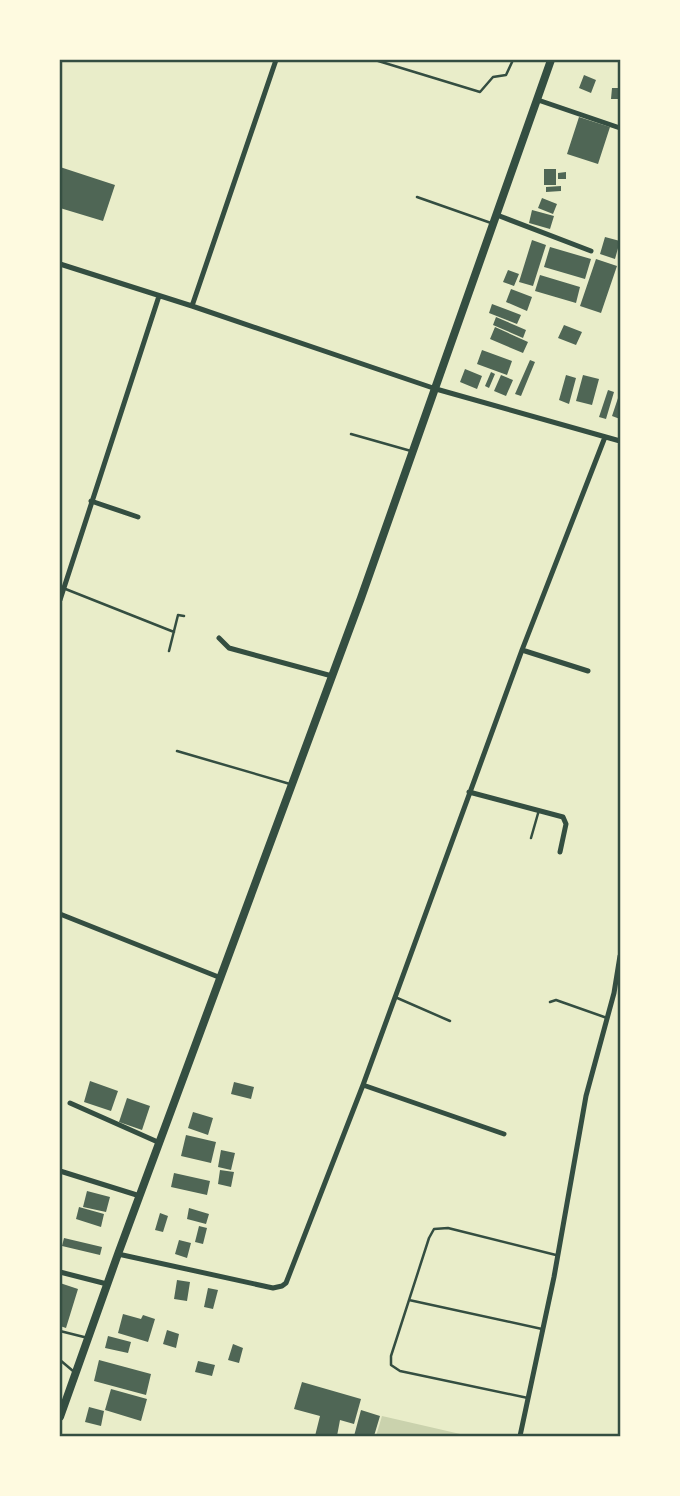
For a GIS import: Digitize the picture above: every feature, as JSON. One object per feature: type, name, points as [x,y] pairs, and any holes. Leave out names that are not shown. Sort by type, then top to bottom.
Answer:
[{"type":"main road","points":[[60,1417],[414,452],[551,60]]},
{"type":"street","points":[[192,306],[276,60]]},
{"type":"street","points":[[538,100],[621,128]]},
{"type":"street","points":[[497,215],[592,251]]},
{"type":"street","points":[[60,264],[436,389],[621,441]]},
{"type":"street","points":[[60,600],[159,296]]},
{"type":"street","points":[[118,1254],[273,1287],[282,1286],[289,1279],[522,650],[605,437]]},
{"type":"street","points":[[92,501],[138,517]]},
{"type":"street","points":[[219,638],[229,648],[332,676]]},
{"type":"street","points":[[522,650],[588,671]]},
{"type":"street","points":[[469,792],[566,819],[560,852]]},
{"type":"street","points":[[60,914],[221,978]]},
{"type":"street","points":[[520,1437],[558,1255],[586,1096],[621,956]]},
{"type":"street","points":[[363,1085],[503,1134]]},
{"type":"street","points":[[70,1103],[160,1144]]},
{"type":"street","points":[[60,1171],[140,1196]]},
{"type":"street","points":[[60,1272],[107,1283]]},
{"type":"lane","points":[[375,60],[480,92],[493,77],[506,75],[513,60]]},
{"type":"lane","points":[[417,197],[494,225]]},
{"type":"lane","points":[[351,434],[414,452]]},
{"type":"lane","points":[[63,588],[174,632]]},
{"type":"lane","points":[[169,651],[178,615],[184,616]]},
{"type":"lane","points":[[177,751],[293,785]]},
{"type":"lane","points":[[531,838],[539,810]]},
{"type":"lane","points":[[395,997],[450,1021]]},
{"type":"lane","points":[[550,1002],[556,1000],[607,1018]]},
{"type":"lane","points":[[528,1398],[394,1368],[391,1365],[391,1356],[434,1229],[448,1228],[558,1255]]},
{"type":"lane","points":[[410,1300],[542,1329]]},
{"type":"lane","points":[[60,1331],[88,1338]]},
{"type":"lane","points":[[60,1360],[75,1373]]},
{"type":"green space","points":[[382,1416],[469,1436],[376,1436]]},
{"type":"building","points":[[584,75],[596,80],[591,93],[579,88]]},
{"type":"building","points":[[612,88],[620,88],[620,99],[611,99]]},
{"type":"building","points":[[579,117],[610,127],[598,164],[567,154]]},
{"type":"building","points":[[60,167],[115,185],[103,221],[60,208]]},
{"type":"building","points":[[544,169],[556,169],[556,185],[544,185]]},
{"type":"building","points":[[566,172],[566,179],[558,179],[558,173]]},
{"type":"building","points":[[561,186],[561,191],[546,192],[546,187]]},
{"type":"building","points":[[542,198],[557,204],[553,214],[538,208]]},
{"type":"building","points":[[532,210],[554,216],[550,229],[529,223]]},
{"type":"building","points":[[605,237],[620,241],[615,259],[600,254]]},
{"type":"building","points":[[532,240],[546,245],[533,286],[519,282]]},
{"type":"building","points":[[550,247],[591,259],[585,279],[544,267]]},
{"type":"building","points":[[596,259],[617,266],[601,313],[580,306]]},
{"type":"building","points":[[508,270],[519,274],[514,286],[503,282]]},
{"type":"building","points":[[540,275],[580,287],[576,303],[535,291]]},
{"type":"building","points":[[511,289],[532,297],[527,311],[506,302]]},
{"type":"building","points":[[492,304],[521,315],[517,324],[489,313]]},
{"type":"building","points":[[496,317],[526,330],[523,338],[493,325]]},
{"type":"building","points":[[564,325],[582,332],[576,345],[558,338]]},
{"type":"building","points":[[495,327],[528,342],[523,353],[490,339]]},
{"type":"building","points":[[482,350],[512,361],[507,375],[477,364]]},
{"type":"building","points":[[530,360],[535,362],[521,396],[515,394]]},
{"type":"building","points":[[465,369],[482,376],[477,389],[460,382]]},
{"type":"building","points":[[491,372],[495,374],[489,388],[485,386]]},
{"type":"building","points":[[501,375],[513,380],[506,396],[494,391]]},
{"type":"building","points":[[566,375],[576,378],[569,404],[559,400]]},
{"type":"building","points":[[583,375],[599,379],[592,405],[576,401]]},
{"type":"building","points":[[608,390],[614,392],[606,419],[599,417]]},
{"type":"building","points":[[620,392],[620,419],[612,416]]},
{"type":"building","points":[[90,1081],[118,1091],[111,1111],[84,1102]]},
{"type":"building","points":[[234,1082],[254,1087],[251,1099],[231,1094]]},
{"type":"building","points":[[127,1098],[150,1106],[142,1130],[119,1122]]},
{"type":"building","points":[[193,1112],[213,1118],[208,1135],[188,1128]]},
{"type":"building","points":[[186,1135],[216,1142],[211,1163],[181,1156]]},
{"type":"building","points":[[221,1150],[235,1153],[231,1170],[218,1167]]},
{"type":"building","points":[[220,1170],[234,1172],[231,1187],[218,1184]]},
{"type":"building","points":[[174,1173],[210,1181],[207,1195],[171,1187]]},
{"type":"building","points":[[87,1191],[110,1197],[106,1212],[83,1207]]},
{"type":"building","points":[[79,1207],[104,1214],[101,1227],[76,1219]]},
{"type":"building","points":[[189,1208],[209,1214],[206,1224],[187,1219]]},
{"type":"building","points":[[160,1213],[168,1216],[163,1232],[155,1230]]},
{"type":"building","points":[[199,1226],[207,1228],[203,1244],[195,1242]]},
{"type":"building","points":[[64,1238],[102,1247],[100,1255],[62,1246]]},
{"type":"building","points":[[179,1240],[191,1243],[187,1258],[175,1254]]},
{"type":"building","points":[[177,1280],[190,1282],[187,1301],[174,1299]]},
{"type":"building","points":[[60,1283],[78,1289],[66,1328],[60,1326]]},
{"type":"building","points":[[208,1288],[218,1290],[213,1309],[204,1307]]},
{"type":"building","points":[[123,1314],[141,1319],[143,1315],[155,1319],[148,1342],[118,1333]]},
{"type":"building","points":[[167,1330],[179,1334],[176,1348],[163,1344]]},
{"type":"building","points":[[108,1336],[131,1342],[128,1353],[105,1348]]},
{"type":"building","points":[[233,1344],[243,1348],[239,1363],[228,1360]]},
{"type":"building","points":[[99,1360],[151,1374],[146,1395],[94,1381]]},
{"type":"building","points":[[198,1361],[215,1365],[212,1376],[195,1372]]},
{"type":"building","points":[[302,1382],[361,1399],[354,1424],[340,1420],[337,1436],[315,1436],[320,1416],[294,1409]]},
{"type":"building","points":[[111,1389],[147,1399],[141,1421],[105,1410]]},
{"type":"building","points":[[89,1407],[104,1411],[101,1426],[85,1422]]},
{"type":"building","points":[[361,1410],[380,1416],[374,1436],[354,1436]]}]
